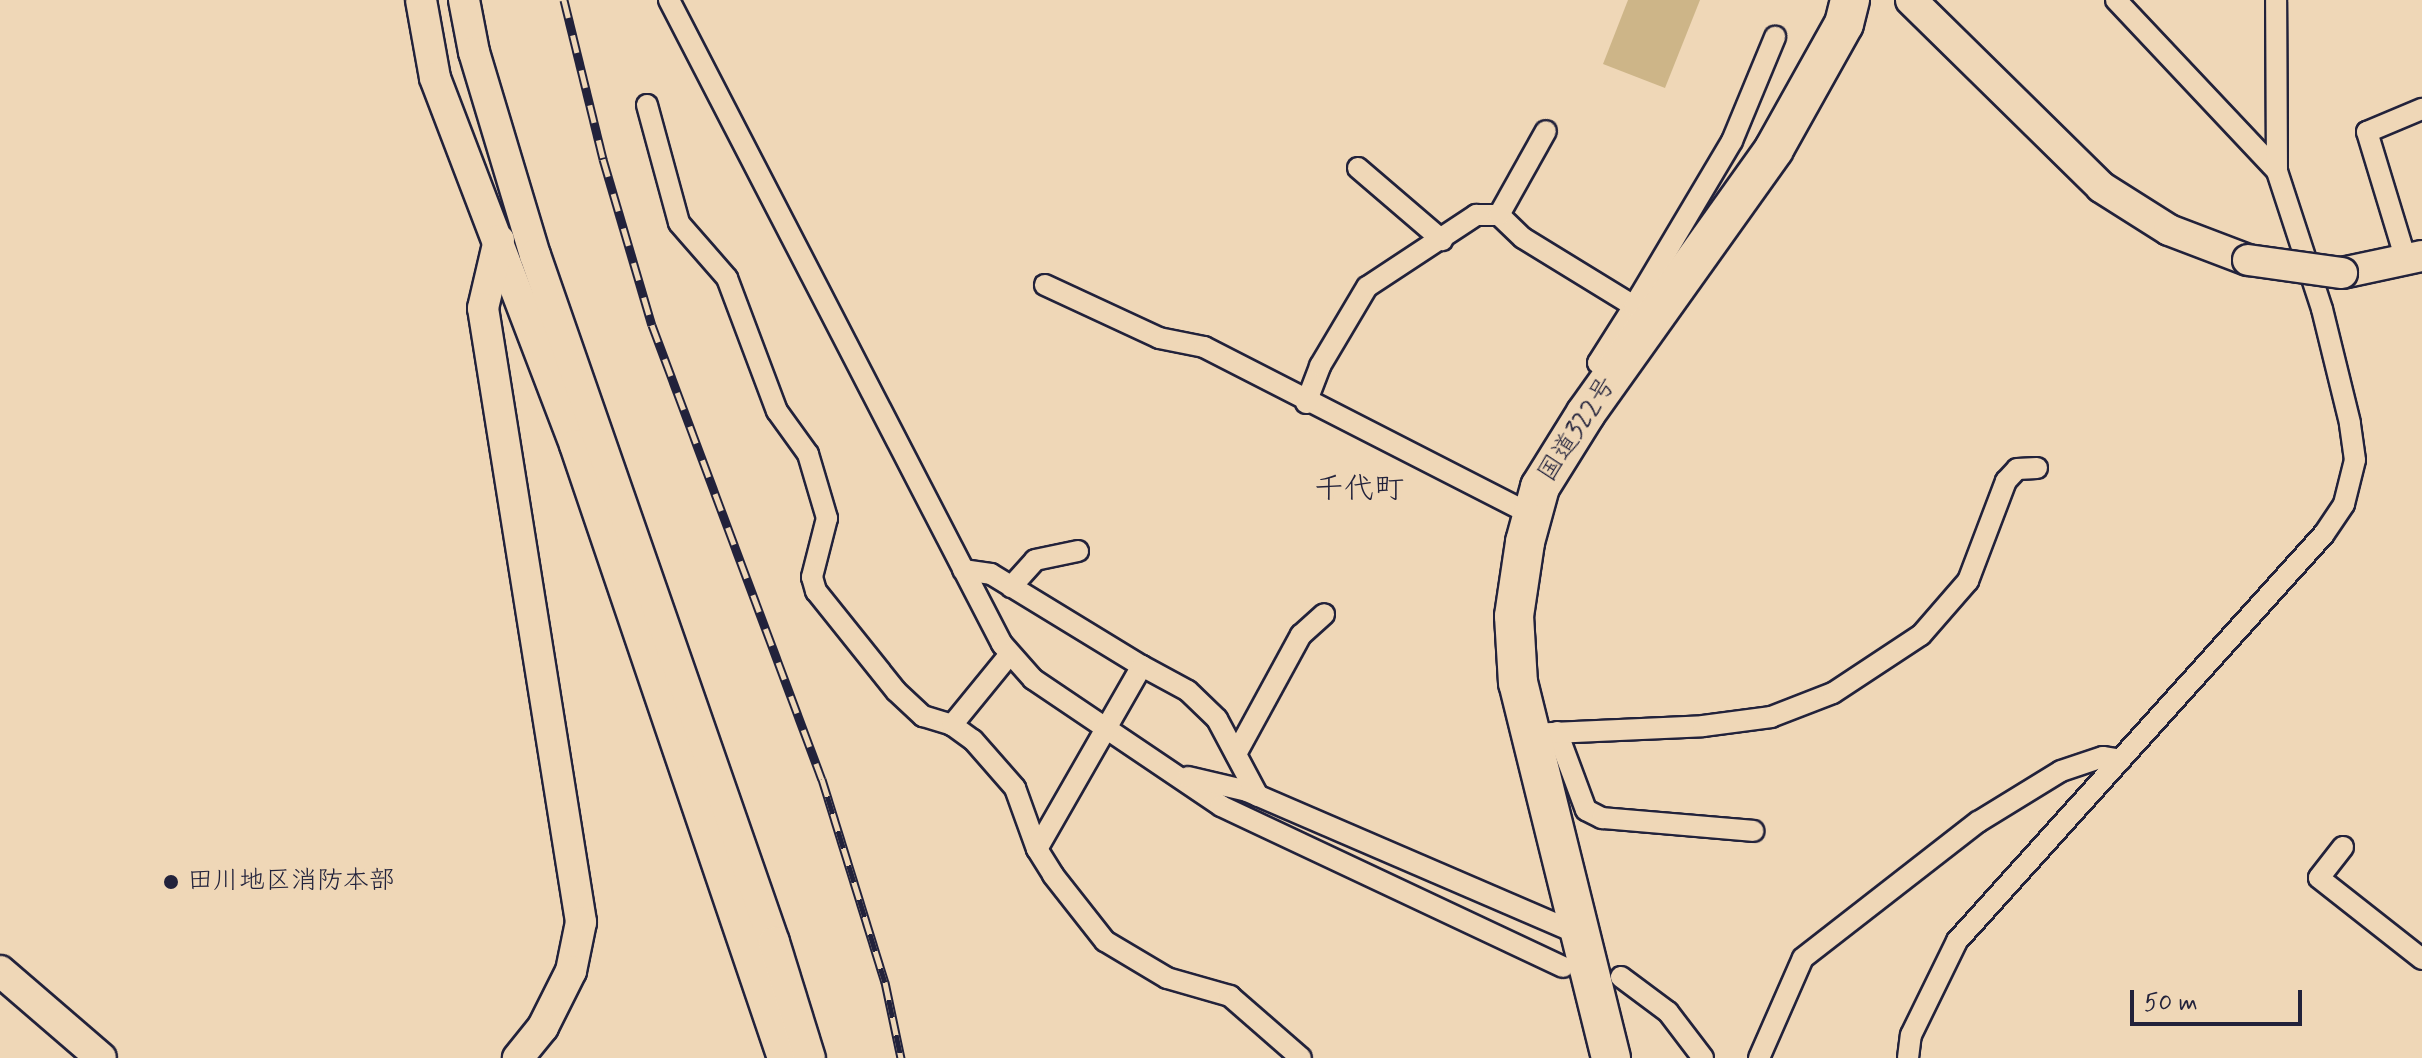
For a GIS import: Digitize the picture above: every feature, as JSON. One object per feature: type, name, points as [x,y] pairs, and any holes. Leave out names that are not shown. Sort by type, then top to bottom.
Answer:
[{"type":"highway","name":"国道322号","points":[[1611,1058],[1570,950],[1543,733],[1518,683],[1514,616],[1532,515],[1540,487],[1614,373],[1774,149],[1844,24],[1850,0]]},
{"type":"street","points":[[421,0],[435,78],[499,240],[534,296]]},
{"type":"street","points":[[464,0],[534,296],[746,905],[810,1058]]},
{"type":"street","points":[[669,0],[963,570],[1010,654],[1033,679],[1106,730],[1184,776],[1221,806],[1570,950]]},
{"type":"street","points":[[1911,0],[2101,187],[2169,230],[2248,260],[2342,273],[2414,258],[2367,132],[2422,109]]},
{"type":"street","points":[[2116,0],[2277,171]]},
{"type":"street","points":[[1908,1058],[1911,1035],[1957,941],[2324,534],[2344,504],[2355,460],[2350,423],[2322,309],[2277,171],[2276,0]]},
{"type":"street","points":[[1614,373],[1598,363],[1732,141],[1775,37]]},
{"type":"street","points":[[647,105],[679,223],[727,278],[777,411],[808,454],[827,518],[812,577],[816,591],[896,691],[923,716],[952,725],[973,740],[1015,788],[1037,849],[1105,941],[1167,978],[1230,996],[1301,1058]]},
{"type":"street","points":[[1499,215],[1546,131]]},
{"type":"street","points":[[1358,168],[1442,240]]},
{"type":"street","points":[[1306,403],[1320,366],[1367,287],[1476,215],[1499,215],[1523,238],[1634,306]]},
{"type":"street","points":[[499,240],[485,293],[487,329],[581,922],[571,971],[543,1027],[518,1058]]},
{"type":"street","points":[[1045,285],[1159,338],[1204,347],[1306,403],[1532,515]]},
{"type":"street","points":[[487,329],[534,296]]},
{"type":"street","points":[[1753,831],[1602,818],[1586,810],[1543,733],[1703,726],[1771,717],[1833,693],[1921,635],[1968,581],[2006,481],[2017,469],[2037,468]]},
{"type":"street","points":[[1011,587],[1035,560],[1078,551]]},
{"type":"street","points":[[963,570],[991,574],[1188,691],[1217,719],[1258,796]]},
{"type":"street","points":[[1236,754],[1301,635],[1324,614]]},
{"type":"street","points":[[952,725],[1010,654]]},
{"type":"street","points":[[1037,849],[1142,666]]},
{"type":"street","points":[[1759,1058],[1803,958],[1978,822],[2061,771],[2103,757],[2121,760]]},
{"type":"street","points":[[1184,776],[1258,796],[1570,950]]},
{"type":"street","points":[[2343,847],[2319,878],[2422,959]]},
{"type":"street","points":[[746,905],[783,1058]]},
{"type":"street","points":[[0,971],[101,1058]]},
{"type":"street","points":[[1621,977],[1668,1012],[1703,1058]]},
{"type":"building","points":[[1628,0],[1700,0],[1665,88],[1603,64]]},
{"type":"railway","points":[[564,0],[603,159],[652,325],[822,779],[885,982],[901,1058]]},
{"type":"place","name":"田川地区消防本部","points":[[171,882]]},
{"type":"district","name":"千代町","points":[[1359,490]]}]
